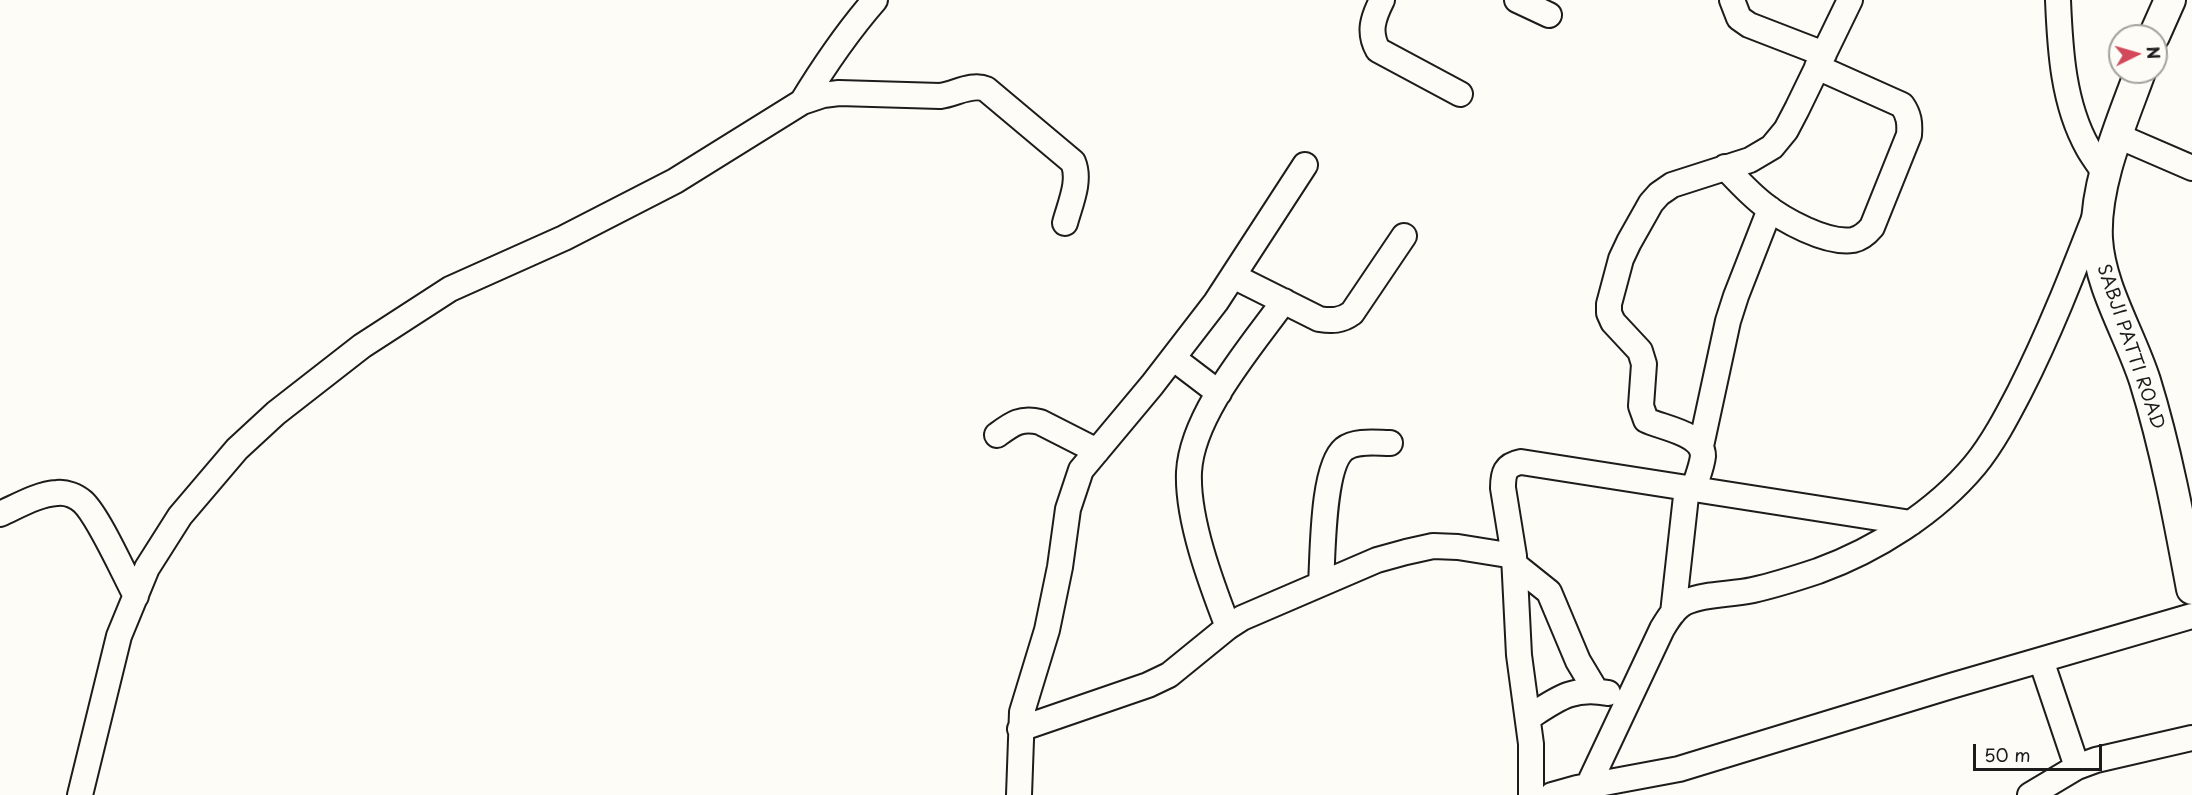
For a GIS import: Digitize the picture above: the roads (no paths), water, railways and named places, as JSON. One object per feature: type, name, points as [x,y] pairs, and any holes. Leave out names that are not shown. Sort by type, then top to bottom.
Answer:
[{"type":"main road","points":[[2159,24],[2170,0]]},
{"type":"main road","name":"SABJI PATTI ROAD","points":[[2136,84],[2106,175],[2097,211],[2097,239],[2102,271],[2138,359],[2158,423],[2192,589]]},
{"type":"street","points":[[802,102],[855,22],[875,0]]},
{"type":"street","points":[[1382,0],[1371,28],[1372,39],[1378,50],[1460,94]]},
{"type":"street","points":[[1517,0],[1549,15]]},
{"type":"street","points":[[1725,167],[1770,209],[1797,226],[1829,237],[1854,240],[1865,236],[1872,227],[1909,135],[1910,120],[1902,105],[1749,25],[1739,18],[1732,0]]},
{"type":"street","points":[[1701,446],[1689,436],[1646,420],[1641,406],[1644,364],[1640,351],[1613,322],[1610,313],[1609,304],[1621,259],[1651,203],[1659,194],[1672,185],[1750,160],[1772,147],[1786,130],[1850,0]]},
{"type":"street","points":[[2058,0],[2064,78],[2080,131],[2087,147],[2106,175]]},
{"type":"street","points":[[80,795],[119,636],[147,568],[180,516],[237,449],[276,413],[362,346],[450,289],[564,238],[675,181],[802,102],[823,95],[839,93],[940,96],[954,94],[974,86],[986,89],[1073,162],[1077,171],[1077,180],[1065,223]]},
{"type":"street","points":[[2118,136],[2192,168]]},
{"type":"street","points":[[1019,795],[1022,712],[1047,630],[1068,509],[1081,470],[1173,358],[1233,276],[1305,165]]},
{"type":"street","points":[[1672,613],[1691,488],[1703,456],[1701,446],[1728,321],[1770,209]]},
{"type":"street","points":[[1588,786],[1662,629],[1672,613],[1684,603],[1752,590],[1821,569],[1855,554],[1911,523],[1946,496],[1976,464],[2007,417],[2042,348],[2097,211]]},
{"type":"street","points":[[1233,276],[1319,319],[1332,321],[1344,319],[1352,314],[1404,236]]},
{"type":"street","points":[[1228,627],[1200,545],[1189,472],[1192,451],[1203,423],[1219,393],[1284,302]]},
{"type":"street","points":[[1173,358],[1219,393]]},
{"type":"street","points":[[997,435],[1014,422],[1031,420],[1040,422],[1097,451]]},
{"type":"street","points":[[1321,584],[1328,487],[1337,457],[1346,447],[1362,443],[1390,443]]},
{"type":"street","points":[[1531,795],[1531,744],[1519,655],[1514,560],[1503,477],[1507,468],[1512,464],[1521,462],[1911,523]]},
{"type":"street","points":[[0,514],[42,496],[58,492],[69,494],[84,503],[98,524],[136,596]]},
{"type":"street","points":[[1020,729],[1148,685],[1169,675],[1242,618],[1377,560],[1433,546],[1482,550],[1514,560],[1549,592],[1578,661],[1596,691]]},
{"type":"street","points":[[1552,795],[1679,769],[2192,616]]},
{"type":"street","points":[[2041,660],[2078,767]]},
{"type":"street","points":[[1528,718],[1560,697],[1576,692],[1596,691],[1630,697]]},
{"type":"street","points":[[2030,795],[2078,767],[2096,760],[2192,738]]}]
